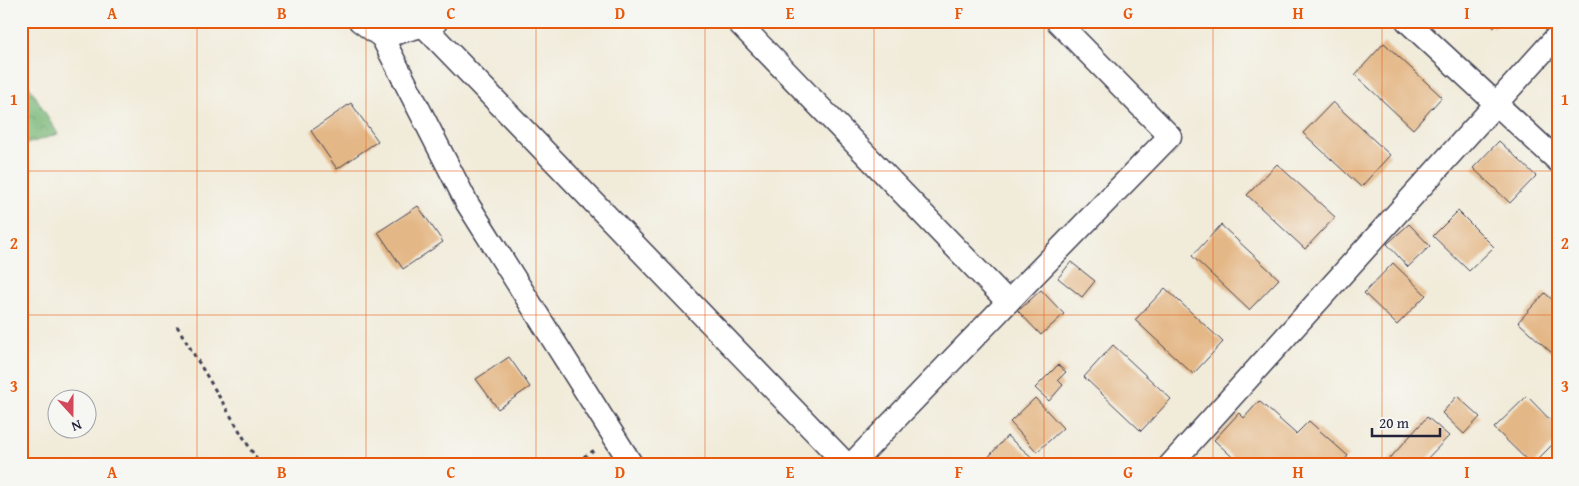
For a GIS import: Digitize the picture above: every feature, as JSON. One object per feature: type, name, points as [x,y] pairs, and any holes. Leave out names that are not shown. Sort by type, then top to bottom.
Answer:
[{"type":"street","points":[[360,21],[382,38],[467,203],[632,465]]},
{"type":"street","points":[[737,21],[1008,302]]},
{"type":"street","points":[[382,38],[430,23],[849,465],[1170,136],[1058,21]]},
{"type":"street","points":[[1407,21],[1558,161]]},
{"type":"street","points":[[1170,465],[1558,35]]},
{"type":"path","points":[[178,326],[260,465]]},
{"type":"path","points":[[570,465],[615,438]]},
{"type":"green space","points":[[21,72],[58,134],[21,146]]},
{"type":"building","points":[[1486,21],[1500,21],[1494,28]]},
{"type":"building","points":[[1384,43],[1442,97],[1413,129],[1355,75]]},
{"type":"building","points":[[1333,102],[1390,155],[1361,187],[1303,133]]},
{"type":"building","points":[[351,103],[378,141],[337,169],[311,131]]},
{"type":"building","points":[[1499,141],[1536,176],[1510,203],[1473,168]]},
{"type":"building","points":[[1277,164],[1335,217],[1305,249],[1247,195]]},
{"type":"building","points":[[418,206],[443,242],[403,269],[378,232]]},
{"type":"building","points":[[1458,211],[1494,247],[1469,271],[1433,236]]},
{"type":"building","points":[[1409,224],[1430,246],[1408,267],[1387,244]]},
{"type":"building","points":[[1221,225],[1279,279],[1249,310],[1192,256]]},
{"type":"building","points":[[1071,262],[1095,281],[1082,297],[1058,278]]},
{"type":"building","points":[[1393,263],[1426,295],[1397,325],[1364,293]]},
{"type":"building","points":[[1165,288],[1223,342],[1193,374],[1135,320]]},
{"type":"building","points":[[1041,290],[1064,314],[1041,335],[1018,311]]},
{"type":"building","points":[[1545,293],[1558,305],[1558,349],[1553,354],[1518,322]]},
{"type":"building","points":[[1113,345],[1171,399],[1141,431],[1084,377]]},
{"type":"building","points":[[509,357],[530,387],[498,409],[476,379]]},
{"type":"building","points":[[1058,365],[1066,372],[1058,380],[1063,385],[1049,401],[1035,388]]},
{"type":"building","points":[[1457,396],[1480,417],[1464,434],[1442,413]]},
{"type":"building","points":[[1527,396],[1558,428],[1558,439],[1532,465],[1494,428]]},
{"type":"building","points":[[1035,398],[1063,428],[1037,452],[1010,422]]},
{"type":"building","points":[[1259,401],[1296,434],[1309,421],[1348,456],[1340,465],[1241,465],[1214,440],[1239,413],[1244,418]]},
{"type":"building","points":[[1427,417],[1449,436],[1421,465],[1384,465]]},
{"type":"building","points":[[1007,436],[1041,465],[989,465],[985,461]]}]
